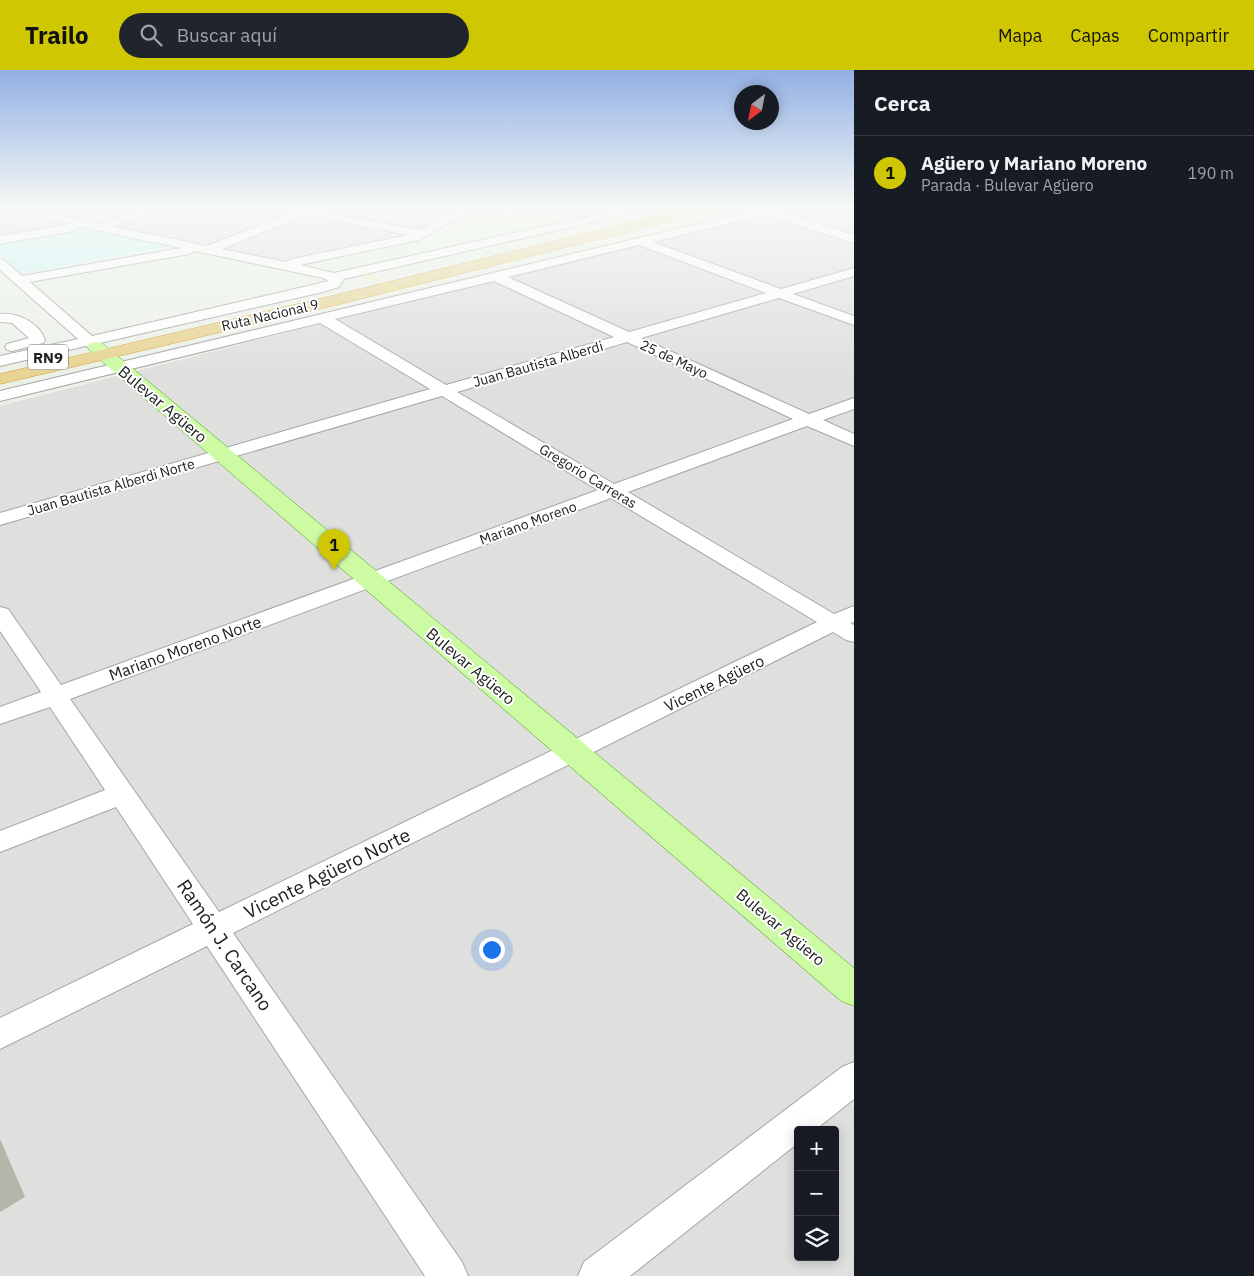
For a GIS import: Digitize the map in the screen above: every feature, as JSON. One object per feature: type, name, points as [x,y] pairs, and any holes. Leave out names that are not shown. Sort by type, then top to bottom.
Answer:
[{"type":"highway","points":[[336,280],[433,262]]},
{"type":"highway","name":"Ruta Nacional 9","points":[[0,379],[466,262]]},
{"type":"highway","name":"Ruta Nacional 9","points":[[0,368],[102,352],[336,300],[488,262]]},
{"type":"main road","name":"Bulevar Agüero","points":[[102,352],[854,990]]},
{"type":"street","points":[[21,280],[126,262]]},
{"type":"street","points":[[269,262],[336,280]]},
{"type":"street","points":[[282,265],[295,262]]},
{"type":"street","points":[[0,396],[102,352],[318,289],[336,280],[411,262]]},
{"type":"street","points":[[0,361],[102,352],[322,318],[551,262]]},
{"type":"street","points":[[696,262],[854,321]]},
{"type":"street","points":[[0,263],[102,352]]},
{"type":"street","name":"Juan Bautista Alberdi","points":[[222,455],[854,272]]},
{"type":"street","name":"25 de Mayo","points":[[494,276],[854,441]]},
{"type":"street","points":[[0,308],[41,300]]},
{"type":"street","points":[[0,318],[12,317],[38,338],[38,340],[3,345]]},
{"type":"street","name":"Gregorio Carreras","points":[[322,318],[613,491],[847,624]]},
{"type":"street","name":"Mariano Moreno","points":[[370,580],[854,403]]},
{"type":"street","name":"Juan Bautista Alberdi Norte","points":[[0,519],[222,455]]},
{"type":"street","name":"Mariano Moreno Norte","points":[[0,716],[370,580]]},
{"type":"street","name":"Ramón J. Carcano","points":[[0,614],[448,1276]]},
{"type":"street","name":"Vicente Agüero","points":[[573,752],[847,624]]},
{"type":"street","name":"Vicente Agüero Norte","points":[[0,1034],[573,752]]},
{"type":"street","points":[[0,842],[122,794]]},
{"type":"street","points":[[598,1276],[854,1078]]},
{"type":"path","points":[[357,270],[404,293]]},
{"type":"shaded area","points":[[10,262],[82,262],[23,273]]},
{"type":"shaded area","points":[[562,262],[854,262],[854,1276],[0,1276],[0,406]]},
{"type":"building","points":[[0,1139],[25,1197],[0,1212]]},
{"type":"place","name":"Agüero y Mariano Moreno","points":[[334,570]]}]
